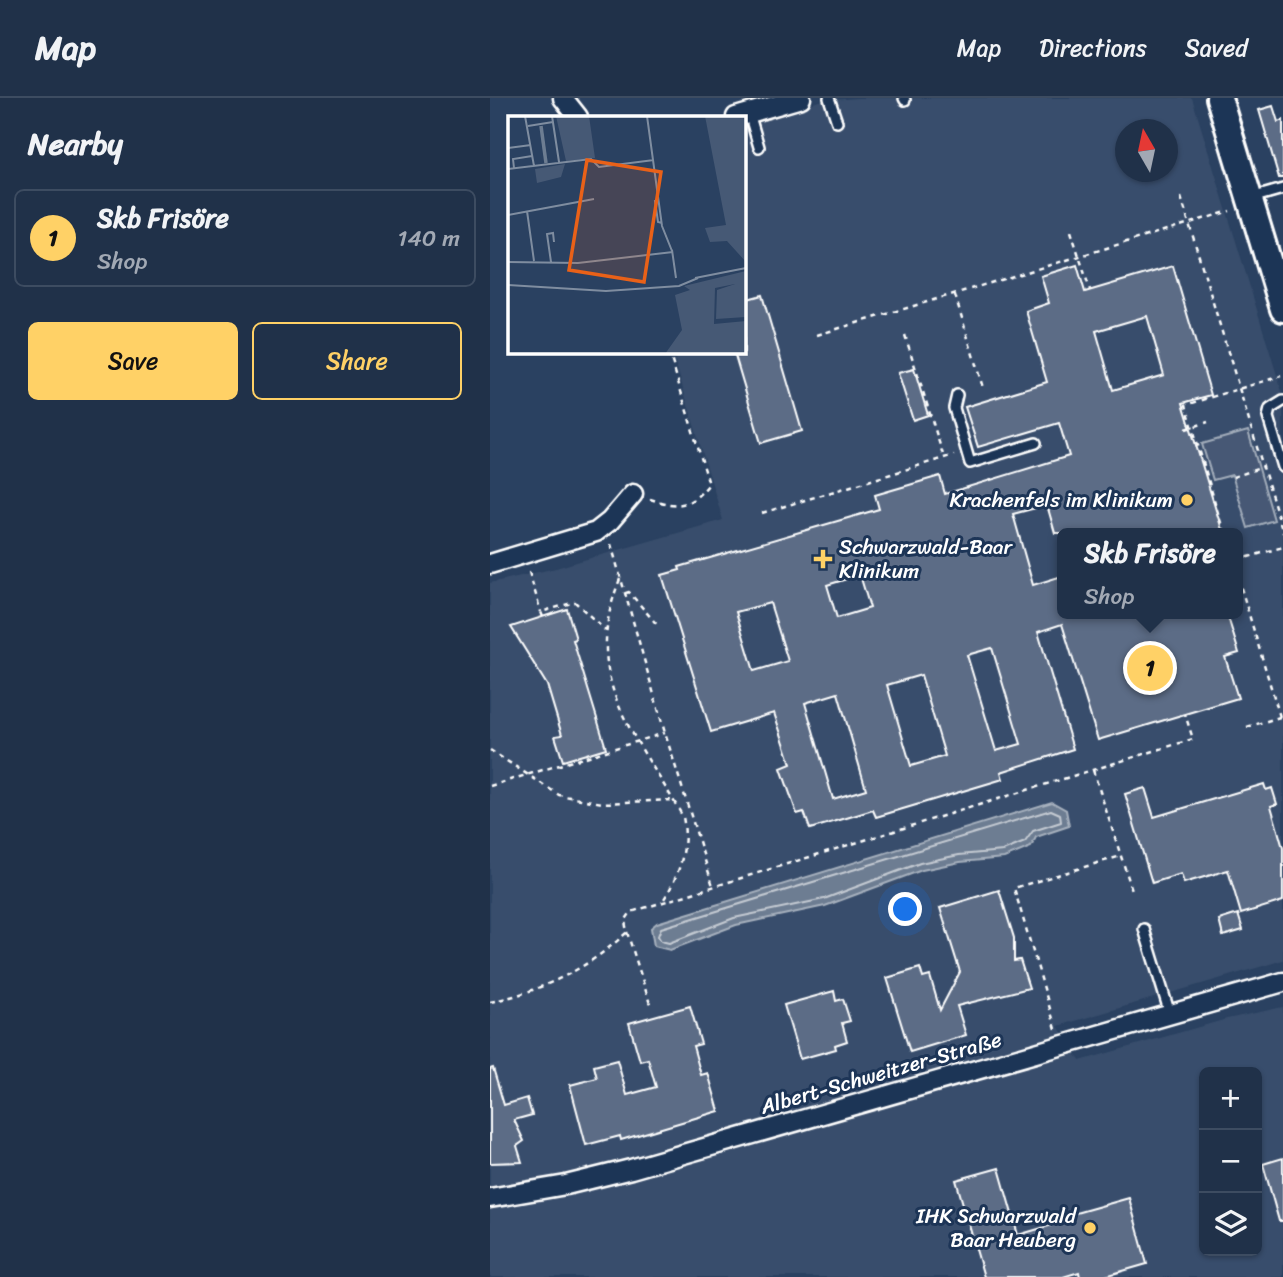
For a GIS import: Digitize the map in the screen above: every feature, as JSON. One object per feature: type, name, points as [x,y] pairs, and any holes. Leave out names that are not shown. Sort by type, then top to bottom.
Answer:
[{"type":"street","points":[[563,98],[577,116]]},
{"type":"street","points":[[742,115],[801,98]]},
{"type":"street","points":[[1219,98],[1240,205],[1283,309]]},
{"type":"street","points":[[490,564],[596,532],[610,521],[633,494]]},
{"type":"street","name":"Albert-Schweitzer-Straße","points":[[490,1198],[566,1185],[631,1169],[1283,982]]},
{"type":"lane","points":[[829,98],[837,122]]},
{"type":"lane","points":[[746,123],[759,147]]},
{"type":"lane","points":[[1240,205],[1283,189]]},
{"type":"lane","points":[[957,396],[954,408],[971,463],[1036,443]]},
{"type":"lane","points":[[1283,401],[1270,409],[1268,417],[1283,467]]},
{"type":"lane","points":[[1144,929],[1170,1014]]},
{"type":"path","points":[[1181,197],[1283,533]]},
{"type":"path","points":[[817,335],[956,295],[1240,205]]},
{"type":"path","points":[[1072,231],[1090,290]]},
{"type":"path","points":[[956,295],[984,388]]},
{"type":"path","points":[[905,335],[944,458]]},
{"type":"path","points":[[633,494],[679,505],[695,501],[709,484],[669,354]]},
{"type":"path","points":[[1222,528],[1186,405],[1281,376]]},
{"type":"path","points":[[1186,429],[1208,422]]},
{"type":"path","points":[[762,513],[967,451]]},
{"type":"path","points":[[1233,477],[1263,467]]},
{"type":"path","points":[[1207,496],[1212,494]]},
{"type":"path","points":[[611,544],[665,733],[713,886]]},
{"type":"path","points":[[1243,558],[1283,547]]},
{"type":"path","points":[[528,571],[542,617]]},
{"type":"path","points":[[621,578],[610,604],[604,645],[609,677],[635,741],[674,800],[683,817],[686,833],[683,856],[671,889],[662,902]]},
{"type":"path","points":[[625,593],[629,592],[659,627]]},
{"type":"path","points":[[1243,597],[1281,716],[1247,727]]},
{"type":"path","points":[[541,612],[575,602],[606,631]]},
{"type":"path","points":[[651,1007],[627,932],[625,921],[631,912],[1193,739],[1185,714]]},
{"type":"path","points":[[490,786],[665,733]]},
{"type":"path","points":[[490,750],[559,795],[602,803],[674,800]]},
{"type":"path","points":[[1093,771],[1132,890]]},
{"type":"path","points":[[1056,1029],[1014,888],[1121,856]]},
{"type":"path","points":[[490,1002],[514,997],[577,971],[627,932]]},
{"type":"shaded area","name":"Schwarzwald-Baar Klinikum","points":[[858,98],[1192,98],[1283,395],[1283,960],[1058,1026],[1080,1061],[1227,1019],[1283,1007],[1283,1277],[490,1277],[490,583],[556,568],[723,520],[673,354],[746,354],[746,126],[819,101]]},
{"type":"shaded area","points":[[1248,431],[1274,520],[1248,528],[1232,475],[1213,480],[1202,444]]},
{"type":"water","points":[[1052,802],[1066,810],[1069,826],[1036,837],[1031,847],[1004,858],[960,862],[922,870],[825,906],[736,925],[670,950],[654,946],[651,928],[657,923]]},
{"type":"building","points":[[1273,106],[1278,122],[1283,120],[1283,178],[1279,178],[1259,110]]},
{"type":"building","points":[[1077,265],[1085,292],[1173,266],[1211,395],[1183,403],[1221,528],[1057,528],[1055,533],[1047,505],[1013,514],[1033,585],[1057,578],[1057,619],[1229,619],[1239,653],[1225,657],[1238,698],[1098,740],[1062,624],[1038,632],[1073,749],[1001,772],[1003,779],[876,817],[873,810],[810,829],[804,812],[797,814],[781,768],[791,764],[774,713],[711,732],[662,575],[680,570],[679,567],[879,509],[875,495],[940,476],[945,494],[1069,456],[1059,423],[978,447],[965,407],[1047,382],[1026,311],[1049,303],[1041,276]],"holes":[[[1147,316],[1164,375],[1113,390],[1096,331]],[[860,575],[870,608],[837,618],[827,585]],[[770,603],[788,661],[754,671],[736,612]],[[992,648],[1021,744],[996,751],[967,655]],[[921,675],[945,756],[911,766],[887,685]],[[838,693],[866,789],[833,799],[805,703]]]},
{"type":"building","points":[[762,295],[802,431],[761,443],[735,354],[746,354],[746,299]]},
{"type":"building","points":[[914,369],[928,415],[913,420],[898,373]]},
{"type":"building","points":[[567,609],[576,639],[573,640],[606,748],[563,761],[555,736],[562,735],[547,685],[511,627]]},
{"type":"building","points":[[1264,784],[1266,790],[1272,788],[1277,804],[1271,806],[1283,848],[1283,901],[1241,914],[1228,870],[1184,883],[1181,874],[1152,883],[1125,794],[1145,788],[1154,817]]},
{"type":"building","points":[[999,890],[1014,938],[1014,961],[1020,960],[1029,988],[957,1006],[966,1035],[910,1052],[887,978],[920,968],[923,978],[930,976],[940,1010],[960,972],[940,908]]},
{"type":"building","points":[[1238,914],[1243,930],[1223,936],[1219,920]]},
{"type":"building","points":[[834,991],[836,1001],[843,999],[850,1021],[842,1023],[847,1041],[835,1045],[836,1049],[800,1059],[784,1005]]},
{"type":"building","points":[[690,1006],[701,1044],[693,1046],[701,1075],[708,1073],[719,1111],[621,1140],[620,1136],[586,1145],[570,1085],[597,1078],[594,1066],[617,1060],[627,1095],[656,1087],[648,1059],[640,1061],[629,1023]]},
{"type":"building","points":[[493,1068],[504,1105],[527,1098],[532,1115],[514,1120],[524,1141],[517,1146],[522,1162],[490,1163],[490,1069]]},
{"type":"building","points":[[1283,1158],[1283,1221],[1279,1221],[1263,1164]]},
{"type":"building","name":"IHK Schwarzwald Baar Heuberg","points":[[999,1168],[1018,1235],[1066,1221],[1065,1216],[1129,1198],[1147,1264],[1102,1277],[1080,1277],[1079,1272],[1063,1277],[984,1277],[956,1180]]},
{"type":"place","name":"Krachenfels im Klinikum","points":[[1187,500]]},
{"type":"place","name":"Schwarzwald-Baar Klinikum","points":[[823,559]]},
{"type":"place","name":"Skb Frisöre","points":[[1150,668]]},
{"type":"place","name":"IHK Schwarzwald Baar Heuberg","points":[[1090,1228]]}]
